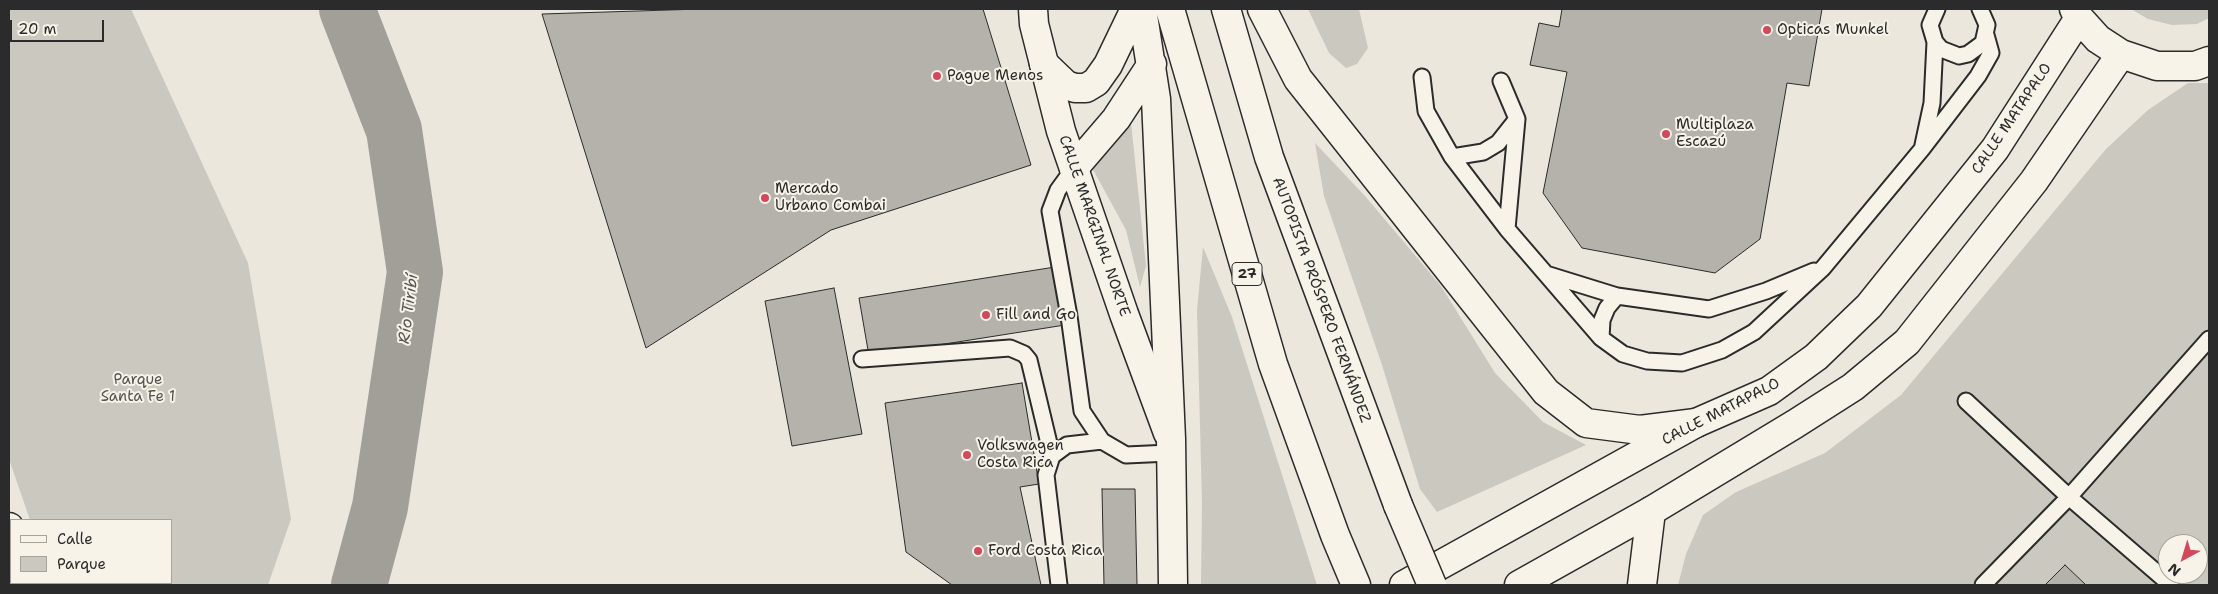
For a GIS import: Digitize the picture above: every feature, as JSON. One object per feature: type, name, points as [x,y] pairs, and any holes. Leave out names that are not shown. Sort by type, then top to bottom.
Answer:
[{"type":"main road","name":"CALLE MARGINAL NORTE","points":[[1033,9],[1034,24],[1061,131],[1170,446]]},
{"type":"main road","points":[[1044,64],[1066,85],[1075,88],[1086,88],[1096,82],[1108,65],[1135,9]]},
{"type":"main road","points":[[1142,9],[1156,99],[1170,446],[1173,585]]},
{"type":"main road","name":"27","points":[[1170,9],[1273,364],[1335,536],[1356,585]]},
{"type":"main road","name":"AUTOPISTA PRÓSPERO FERNÁNDEZ","points":[[1226,9],[1269,157],[1398,505],[1432,585]]},
{"type":"main road","points":[[1262,9],[1298,79],[1546,392],[1586,423],[1640,430],[1696,423]]},
{"type":"main road","points":[[2077,13],[2098,38],[2121,54],[2157,66],[2195,66],[2209,62]]},
{"type":"main road","name":"CALLE MATAPALO","points":[[1404,585],[1696,423],[1769,391],[1816,357],[1869,306],[1995,149],[2077,13]]},
{"type":"main road","points":[[1518,585],[1651,511],[1853,387],[1907,342],[2034,181],[2121,54]]},
{"type":"main road","points":[[1074,168],[1116,119],[1152,64]]},
{"type":"main road","points":[[1642,585],[1651,511]]},
{"type":"lane","points":[[1922,149],[1932,103],[1935,42],[1925,9]]},
{"type":"lane","points":[[1930,25],[1937,9]]},
{"type":"lane","points":[[1422,77],[1426,111],[1452,157],[1507,229],[1601,338],[1623,354],[1647,361],[1682,363],[1722,350],[1754,332],[1823,268],[1922,149],[1978,76],[1991,53],[1986,35],[1983,11]]},
{"type":"lane","points":[[1935,42],[1941,50],[1950,54],[1968,54],[1983,43],[1986,35]]},
{"type":"lane","points":[[1501,81],[1517,119],[1507,229]]},
{"type":"lane","points":[[1452,157],[1483,152],[1498,143],[1517,119]]},
{"type":"lane","points":[[1074,168],[1058,190],[1050,210],[1069,316],[1082,411],[1102,440],[1126,455],[1170,446]]},
{"type":"lane","points":[[1546,274],[1617,296],[1709,309],[1766,291],[1823,268]]},
{"type":"lane","points":[[1601,338],[1602,320],[1607,308],[1617,296]]},
{"type":"lane","points":[[1983,585],[2069,496],[2209,339]]},
{"type":"lane","points":[[862,358],[1010,348],[1024,354],[1029,360],[1052,456],[1046,475],[1059,585]]},
{"type":"lane","points":[[1966,401],[2069,496],[2171,585]]},
{"type":"lane","points":[[1052,456],[1067,445],[1102,440]]},
{"type":"green space","name":"Parque Santa Fe 1","points":[[9,9],[131,9],[248,263],[291,519],[268,585],[40,585],[172,584],[172,519],[30,519],[9,459]]},
{"type":"green space","points":[[1308,9],[1359,9],[1368,48],[1357,64],[1346,68],[1329,53]]},
{"type":"green space","points":[[2131,9],[2209,9],[2209,18],[2197,24],[2172,25],[2148,19]]},
{"type":"green space","points":[[2188,83],[2209,83],[2209,585],[1678,585],[1686,554],[1703,515],[1736,492],[1825,453],[1901,395],[2106,149],[2148,110]]},
{"type":"green space","points":[[1130,113],[1146,266],[1140,287],[1126,230],[1090,164]]},
{"type":"green space","points":[[1315,143],[1365,196],[1441,286],[1495,373],[1543,422],[1586,445],[1437,512],[1420,489],[1382,365],[1324,196]]},
{"type":"green space","points":[[1203,247],[1232,317],[1317,585],[1201,585],[1202,503],[1197,310]]},
{"type":"building","name":"Mercado Urbano Combai","points":[[701,9],[983,9],[1031,165],[831,230],[646,348],[542,14]]},
{"type":"building","name":"Multiplaza Escazú","points":[[1562,9],[1822,9],[1809,86],[1787,83],[1760,239],[1715,273],[1582,248],[1543,193],[1567,72],[1530,65],[1539,23],[1559,27]]},
{"type":"building","points":[[1055,267],[1065,325],[869,356],[859,298]]},
{"type":"building","points":[[834,288],[862,434],[792,446],[765,301]]},
{"type":"building","points":[[1022,383],[1039,484],[1020,487],[1041,585],[952,585],[906,552],[885,403]]},
{"type":"building","points":[[1102,489],[1135,489],[1137,585],[1104,585]]},
{"type":"building","points":[[2065,565],[2086,585],[2045,585]]},
{"type":"waterway","name":"Río Tiribí","points":[[347,9],[394,130],[415,272],[380,507],[359,585]]},
{"type":"place","name":"Opticas Munkel","points":[[1767,30]]},
{"type":"place","name":"Pague Menos","points":[[937,76]]},
{"type":"place","name":"Multiplaza Escazú","points":[[1666,134]]},
{"type":"place","name":"Mercado Urbano Combai","points":[[765,198]]},
{"type":"place","name":"Fill and Go","points":[[986,315]]},
{"type":"place","name":"Volkswagen Costa Rica","points":[[967,455]]},
{"type":"place","name":"Ford Costa Rica","points":[[978,551]]}]
